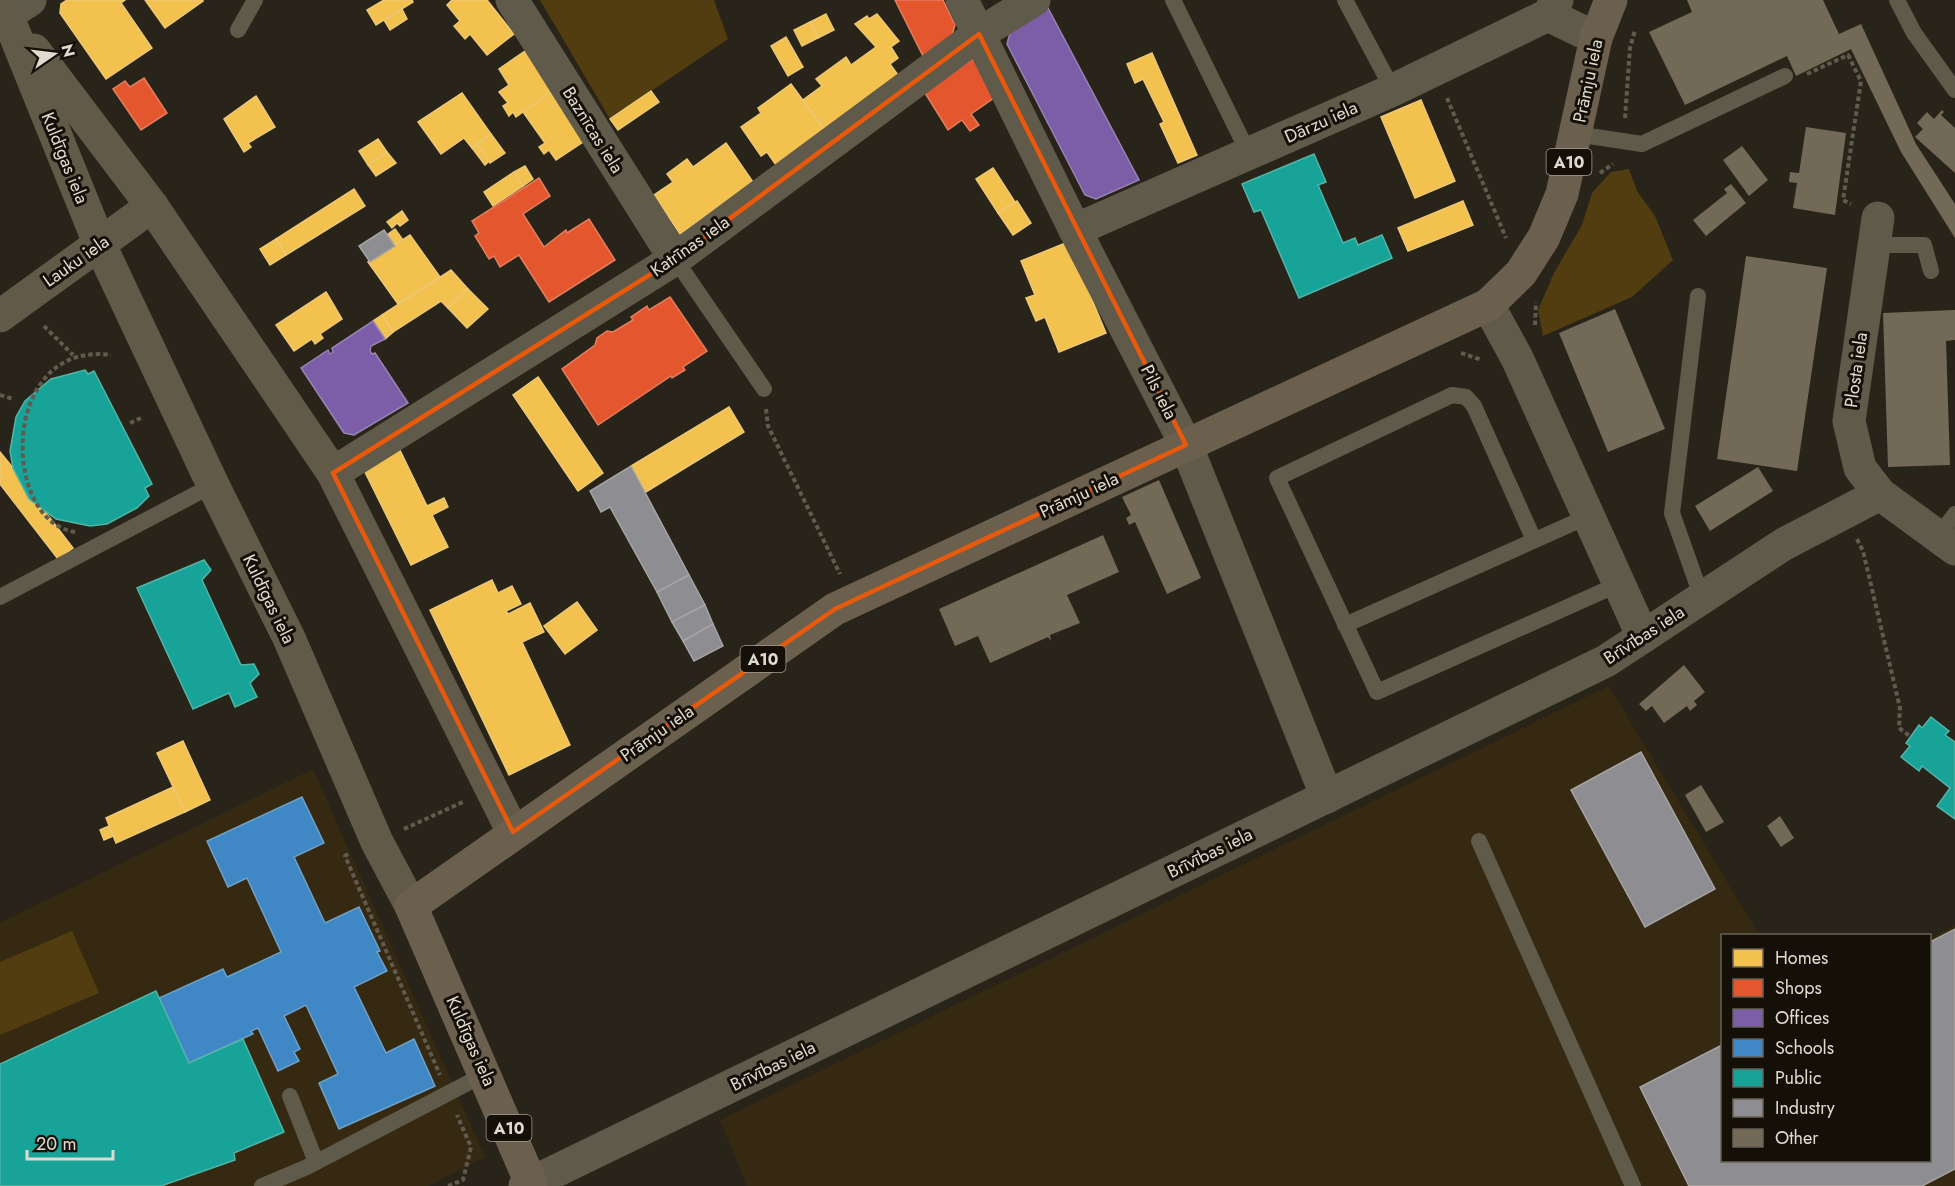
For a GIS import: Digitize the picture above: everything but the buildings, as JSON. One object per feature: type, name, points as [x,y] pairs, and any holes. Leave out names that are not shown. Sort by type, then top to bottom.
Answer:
[{"type":"main road","name":"Prāmju iela","points":[[411,906],[513,832],[835,609],[1488,305],[1521,273],[1544,237],[1557,205],[1576,135],[1596,38],[1611,0]]},
{"type":"main road","name":"Kuldīgas iela","points":[[411,906],[485,1074],[528,1185]]},
{"type":"street","name":"Baznīcas iela","points":[[512,0],[675,259]]},
{"type":"street","name":"Pils iela","points":[[962,0],[1075,230],[1186,445],[1327,797]]},
{"type":"street","name":"Katrīnas iela","points":[[333,473],[675,259],[979,34],[1034,0]]},
{"type":"street","name":"Kuldīgas iela","points":[[12,6],[152,206],[333,473],[513,832]]},
{"type":"street","name":"Kuldīgas iela","points":[[12,6],[100,245],[213,485],[289,638],[377,842],[411,906]]},
{"type":"street","name":"Dārzu iela","points":[[1075,230],[1393,90],[1436,70],[1553,8]]},
{"type":"street","points":[[1553,8],[1567,22],[1596,38]]},
{"type":"street","name":"Lauku iela","points":[[0,316],[152,206]]},
{"type":"street","name":"Plosta iela","points":[[1876,232],[1849,421],[1860,468],[1880,495],[1949,533]]},
{"type":"street","points":[[1488,305],[1517,358],[1643,637]]},
{"type":"street","name":"Brīvības iela","points":[[528,1185],[1606,661],[1784,544],[1880,495]]},
{"type":"lane","points":[[238,30],[255,0]]},
{"type":"lane","points":[[1173,0],[1249,154]]},
{"type":"lane","points":[[1345,0],[1393,90]]},
{"type":"lane","points":[[1897,0],[1914,33],[1955,90]]},
{"type":"lane","points":[[1576,135],[1642,144],[1785,76]]},
{"type":"lane","points":[[1876,232],[1924,245],[1931,271]]},
{"type":"lane","points":[[675,259],[764,389]]},
{"type":"lane","points":[[1698,296],[1672,513],[1702,598]]},
{"type":"lane","points":[[1534,540],[1474,406],[1466,397],[1452,395],[1277,478],[1377,692],[1619,584]]},
{"type":"lane","points":[[2,592],[213,485]]},
{"type":"lane","points":[[1345,625],[1589,516]]},
{"type":"lane","points":[[1479,842],[1634,1186]]},
{"type":"lane","points":[[262,1186],[316,1162],[485,1074]]},
{"type":"lane","points":[[290,1096],[316,1162]]},
{"type":"path","points":[[1785,76],[1791,82],[1848,55],[1861,81],[1843,200],[1876,232]]},
{"type":"path","points":[[1436,70],[1521,273]]},
{"type":"path","points":[[44,326],[73,355]]},
{"type":"path","points":[[64,358],[92,353],[111,355]]},
{"type":"path","points":[[764,389],[768,426],[841,577]]},
{"type":"path","points":[[9,408],[18,391]]},
{"type":"path","points":[[0,395],[13,399]]},
{"type":"path","points":[[130,423],[142,417]]},
{"type":"path","points":[[40,521],[58,531],[81,533]]},
{"type":"path","points":[[1863,551],[1900,708],[1899,728],[1911,737]]},
{"type":"highlighted area","points":[[979,34],[1186,445],[835,609],[513,832],[333,473],[675,259]]},
{"type":"shaded area","points":[[540,0],[714,0],[728,39],[610,119]]},
{"type":"shaded area","points":[[1629,169],[1637,191],[1655,216],[1673,260],[1632,297],[1543,336],[1538,310],[1554,273],[1582,225],[1592,193],[1611,172]]},
{"type":"shaded area","points":[[1609,686],[1758,934],[1721,934],[1721,1162],[1931,1162],[1931,937],[1955,925],[1955,1186],[747,1186],[720,1120]]},
{"type":"shaded area","points":[[313,769],[485,1157],[428,1186],[0,1186],[0,923]]},
{"type":"shaded area","points":[[72,931],[99,993],[0,1035],[0,962]]}]
